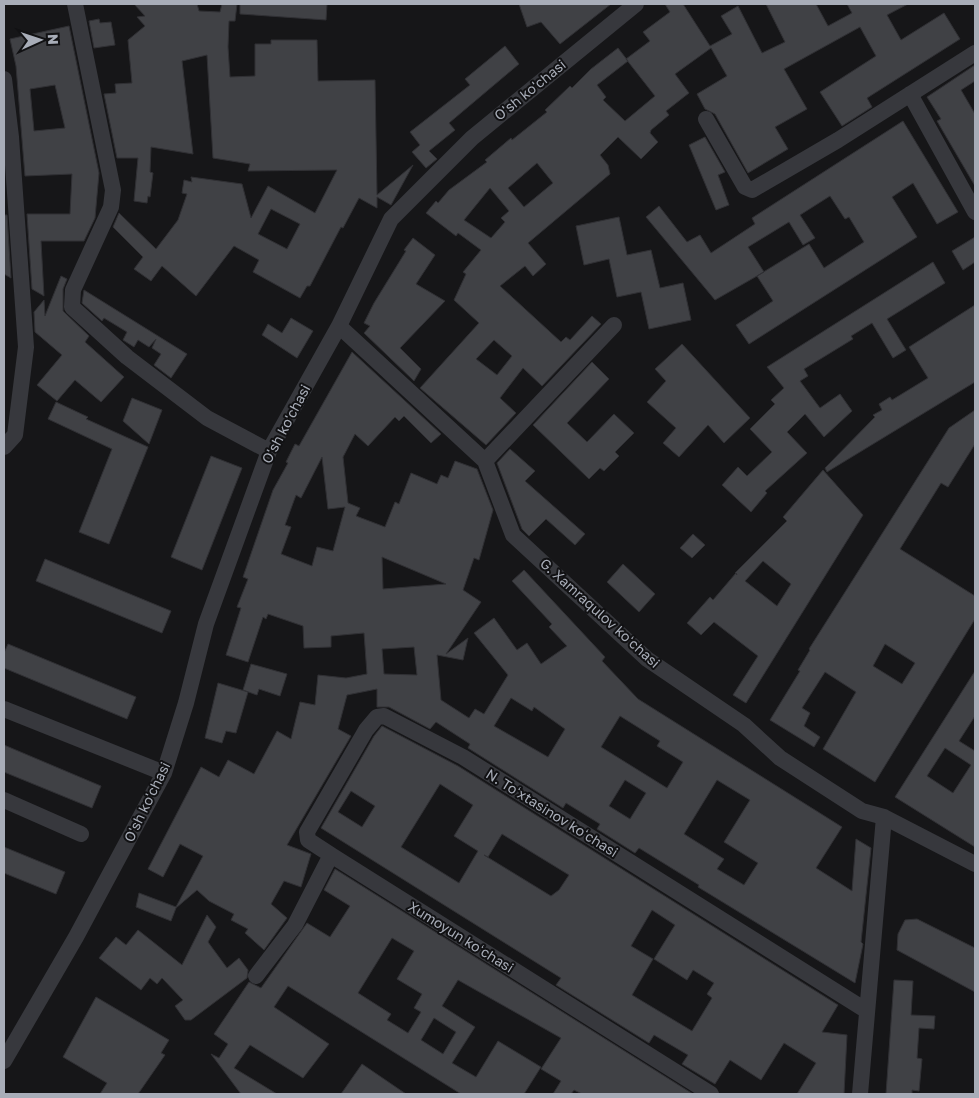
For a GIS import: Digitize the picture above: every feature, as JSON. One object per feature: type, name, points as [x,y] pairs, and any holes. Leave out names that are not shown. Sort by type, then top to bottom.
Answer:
[{"type":"street","points":[[75,4],[113,190],[110,207],[73,290],[72,307],[127,357],[207,418],[269,451]]},
{"type":"street","name":"O'sh ko'chasi","points":[[4,1061],[76,937],[164,773],[206,624],[269,451],[339,326],[391,219],[472,138],[636,4]]},
{"type":"street","points":[[706,119],[745,186],[752,190],[838,140],[975,53]]},
{"type":"street","points":[[4,79],[11,137],[26,347],[15,435],[4,447]]},
{"type":"street","points":[[910,94],[975,212]]},
{"type":"street","points":[[485,461],[614,325]]},
{"type":"street","name":"G. Xamraqulov koʻchasi","points":[[339,326],[485,461],[514,535],[647,659],[744,725],[780,758],[862,811],[884,817],[975,864]]},
{"type":"street","points":[[4,709],[164,773]]},
{"type":"street","name":"N. Toʻxtasinov koʻchasi","points":[[331,855],[308,840],[307,832],[366,730],[377,717],[384,716],[463,757],[867,1011]]},
{"type":"street","points":[[4,800],[81,834]]},
{"type":"street","points":[[860,1094],[884,817]]},
{"type":"street","points":[[256,976],[295,925],[331,855]]},
{"type":"street","name":"Xumoyun koʻchasi","points":[[331,855],[711,1094]]},
{"type":"building","points":[[134,4],[197,4],[199,11],[220,12],[222,4],[237,4],[235,21],[229,21],[230,77],[255,76],[255,44],[271,44],[271,40],[317,40],[318,81],[375,80],[377,195],[413,165],[391,205],[377,197],[377,208],[359,198],[343,228],[341,227],[310,286],[307,286],[300,298],[253,272],[259,260],[234,246],[196,296],[162,266],[151,281],[134,269],[143,257],[113,227],[119,213],[156,249],[178,220],[187,194],[182,193],[184,180],[192,182],[191,177],[242,184],[251,218],[268,186],[315,213],[337,170],[248,171],[250,164],[213,158],[207,55],[182,61],[193,154],[151,147],[150,172],[153,173],[150,197],[148,196],[147,203],[134,201],[138,158],[117,158],[104,94],[116,93],[115,84],[132,83],[128,40],[145,26],[137,17],[145,16]],"holes":[[[271,209],[300,224],[287,249],[258,234]]]},
{"type":"building","points":[[240,4],[327,4],[326,20],[240,14]]},
{"type":"building","points":[[519,4],[611,4],[560,44],[541,22],[527,27]]},
{"type":"building","points":[[665,4],[683,4],[710,46],[732,34],[721,16],[738,6],[762,53],[785,42],[766,4],[816,4],[828,26],[852,13],[847,4],[908,4],[887,15],[901,40],[944,13],[960,39],[867,98],[872,107],[842,126],[820,92],[876,56],[860,27],[784,69],[807,109],[775,127],[788,149],[748,173],[715,114],[705,109],[697,94],[727,76],[711,48],[675,74],[689,93],[666,111],[669,115],[651,130],[650,133],[658,142],[641,159],[618,137],[600,155],[608,165],[610,174],[528,243],[546,264],[533,276],[525,266],[500,286],[561,342],[566,337],[570,340],[592,316],[601,324],[542,386],[523,368],[500,398],[516,413],[486,445],[420,388],[479,323],[454,300],[466,274],[463,272],[481,250],[458,233],[456,236],[426,213],[436,201],[438,203],[449,190],[487,162],[485,160],[511,138],[512,140],[547,112],[545,110],[570,86],[572,88],[591,69],[618,48],[626,59],[650,41],[643,32],[670,12]],"holes":[[[628,61],[655,96],[625,121],[603,100],[606,97],[597,85]],[[537,163],[553,183],[524,207],[508,188]],[[490,188],[509,211],[501,218],[505,222],[491,238],[464,220]],[[494,340],[512,356],[497,375],[476,359]]]},
{"type":"building","points":[[99,19],[100,23],[111,22],[115,45],[94,48],[89,21]]},
{"type":"building","points":[[69,26],[99,173],[95,218],[84,241],[41,241],[44,296],[32,289],[27,214],[70,214],[72,174],[25,176],[16,66],[10,39]],"holes":[[[55,85],[65,128],[34,131],[30,89]]]},
{"type":"building","points":[[505,46],[519,64],[449,123],[455,130],[429,151],[437,159],[426,168],[412,152],[420,145],[410,132],[470,85],[465,79]]},
{"type":"building","points":[[975,65],[975,81],[961,90],[975,114],[975,186],[937,121],[941,119],[927,97]]},
{"type":"building","points":[[903,121],[958,212],[937,224],[913,183],[892,197],[917,237],[749,344],[736,325],[773,301],[757,276],[715,300],[646,217],[659,206],[687,242],[700,235],[711,253],[755,224],[752,218]],"holes":[[[830,196],[845,219],[849,217],[864,242],[824,268],[809,244],[764,272],[748,247],[789,222],[803,245],[815,238],[800,215]]]},
{"type":"building","points":[[705,137],[725,172],[718,175],[729,205],[716,210],[689,145]]},
{"type":"building","points":[[4,215],[7,215],[11,278],[4,274]]},
{"type":"building","points":[[619,217],[627,255],[651,250],[660,288],[683,283],[691,320],[649,329],[641,292],[617,297],[609,259],[584,265],[576,226]]},
{"type":"building","points":[[975,237],[975,262],[963,270],[952,251]]},
{"type":"building","points":[[413,238],[435,255],[416,284],[445,301],[400,348],[421,369],[414,381],[364,333],[370,326],[364,323],[374,303],[406,251],[404,250]]},
{"type":"building","points":[[933,262],[945,283],[887,319],[906,350],[893,358],[872,323],[851,336],[853,339],[804,369],[808,376],[800,381],[820,408],[840,394],[852,411],[824,437],[805,414],[787,432],[807,453],[765,491],[767,493],[751,512],[722,485],[738,467],[747,476],[772,452],[750,429],[775,404],[771,400],[784,388],[767,367]]},
{"type":"building","points":[[61,276],[67,279],[63,289],[63,311],[89,336],[85,342],[124,377],[101,402],[75,380],[57,401],[37,385],[62,355],[35,332],[34,312],[44,300],[45,316]]},
{"type":"building","points":[[84,290],[187,354],[171,378],[154,365],[161,354],[152,348],[156,339],[149,347],[138,340],[134,347],[123,340],[127,332],[104,318],[102,321],[82,303]]},
{"type":"building","points":[[975,305],[975,382],[827,472],[825,468],[875,417],[873,415],[882,410],[879,404],[890,397],[892,400],[928,378],[909,347]]},
{"type":"building","points":[[291,318],[313,331],[297,358],[262,335],[268,324],[282,333]]},
{"type":"building","points":[[682,344],[750,418],[724,443],[708,425],[679,457],[663,443],[676,428],[647,402],[666,381],[655,369]]},
{"type":"building","points":[[352,352],[441,434],[431,443],[404,416],[399,421],[395,417],[368,446],[355,434],[343,457],[348,503],[360,508],[356,516],[385,527],[395,502],[399,504],[411,473],[437,484],[441,475],[448,478],[455,461],[477,469],[493,510],[479,560],[474,558],[463,590],[481,602],[446,654],[468,638],[463,660],[437,655],[441,700],[469,718],[475,709],[484,714],[508,675],[474,633],[494,618],[517,650],[527,643],[541,664],[567,646],[549,627],[552,624],[512,581],[524,570],[605,657],[602,661],[638,699],[842,827],[816,868],[852,891],[856,839],[871,848],[861,942],[863,944],[855,983],[698,887],[699,885],[639,848],[635,853],[597,829],[600,824],[566,803],[563,808],[468,748],[470,744],[436,722],[430,729],[389,707],[377,707],[377,689],[347,695],[338,729],[351,736],[287,845],[311,854],[301,887],[284,881],[271,904],[287,918],[264,950],[245,933],[248,929],[231,920],[234,914],[209,901],[197,890],[176,908],[171,921],[136,907],[139,893],[176,907],[203,856],[180,844],[163,877],[148,869],[201,767],[219,777],[228,760],[254,774],[277,731],[291,739],[300,702],[315,705],[318,675],[346,678],[367,674],[364,633],[331,636],[331,647],[304,648],[303,626],[268,614],[266,619],[263,617],[248,662],[226,655],[241,608],[237,607],[248,579],[243,577],[273,490],[288,463],[286,462],[295,444],[299,446]],"holes":[[[322,457],[328,509],[345,507],[333,551],[317,547],[312,566],[281,554],[291,527],[285,525],[296,495],[301,498]],[[382,557],[446,584],[383,589]],[[414,647],[417,675],[384,674],[382,649]],[[511,698],[532,711],[534,707],[565,729],[548,757],[494,726]],[[620,716],[660,741],[657,746],[683,762],[667,788],[601,747]],[[625,780],[646,793],[630,819],[609,806]],[[717,780],[750,800],[724,842],[758,863],[744,885],[717,869],[724,859],[684,834]]]},
{"type":"building","points":[[592,362],[609,379],[567,423],[587,442],[614,414],[634,433],[615,452],[619,456],[604,471],[600,468],[589,479],[533,425]]},
{"type":"building","points":[[132,398],[162,410],[149,444],[123,421]]},
{"type":"building","points":[[56,402],[88,417],[86,419],[148,447],[109,544],[79,532],[112,449],[48,419]]},
{"type":"building","points":[[975,410],[975,444],[948,487],[941,483],[900,549],[975,596],[975,619],[875,782],[823,749],[856,692],[825,672],[802,708],[810,713],[804,726],[820,737],[814,747],[770,720],[800,671],[798,670],[809,649],[949,428]],"holes":[[[885,644],[915,663],[902,684],[873,666]]]},
{"type":"building","points":[[510,449],[535,471],[525,481],[585,534],[575,545],[546,519],[529,536],[522,529],[497,463]]},
{"type":"building","points":[[211,456],[242,468],[202,570],[171,557]]},
{"type":"building","points":[[823,470],[863,515],[746,703],[733,695],[758,656],[714,622],[701,635],[687,623],[710,597],[713,600],[735,573],[787,521],[783,517]],"holes":[[[763,561],[791,584],[777,606],[745,581]]]},
{"type":"building","points":[[693,534],[705,545],[692,558],[680,548]]},
{"type":"building","points":[[45,559],[171,611],[162,633],[36,581]]},
{"type":"building","points":[[623,564],[655,594],[639,612],[607,582]]},
{"type":"building","points":[[8,644],[136,697],[127,719],[4,668],[4,653]]},
{"type":"building","points":[[251,664],[287,674],[280,696],[259,689],[257,695],[243,690]]},
{"type":"building","points":[[975,671],[975,716],[959,741],[975,751],[975,847],[895,797]],"holes":[[[945,748],[971,765],[953,793],[927,776]]]},
{"type":"building","points":[[218,683],[248,692],[236,733],[226,731],[222,743],[205,738]]},
{"type":"building","points":[[382,726],[458,766],[838,1005],[822,1032],[847,1035],[844,1094],[797,1094],[816,1063],[784,1043],[761,1080],[730,1060],[715,1084],[682,1064],[688,1055],[654,1035],[649,1043],[556,985],[561,978],[321,828],[374,736]],"holes":[[[440,784],[473,805],[454,836],[478,851],[459,883],[401,847]],[[351,791],[375,806],[362,827],[338,812]],[[502,834],[569,875],[559,890],[551,896],[484,855],[488,857]],[[652,910],[675,925],[654,959],[687,980],[693,970],[714,983],[707,994],[712,998],[692,1031],[632,995],[653,959],[631,946]]]},
{"type":"building","points":[[4,745],[101,786],[92,808],[4,772]]},
{"type":"building","points":[[4,847],[65,872],[56,894],[4,873]]},
{"type":"building","points":[[335,869],[693,1094],[582,1094],[574,1090],[571,1094],[553,1094],[561,1081],[541,1069],[561,1038],[458,980],[442,1006],[475,1027],[452,1063],[476,1077],[498,1041],[541,1067],[524,1094],[461,1094],[288,986],[274,1007],[329,1044],[303,1078],[250,1045],[234,1068],[277,1094],[241,1094],[211,1054],[219,1058],[228,1044],[214,1034],[249,982],[261,988],[307,923],[330,937],[350,906],[324,890]],"holes":[[[392,938],[414,951],[397,979],[422,994],[414,1008],[421,1012],[408,1033],[387,1020],[391,1014],[358,993]],[[434,1018],[456,1032],[443,1054],[421,1040]]]},
{"type":"building","points":[[207,915],[216,927],[208,942],[227,968],[239,958],[248,970],[247,978],[191,1020],[185,1020],[175,1006],[183,1000],[162,978],[157,984],[150,978],[141,990],[99,958],[116,937],[126,945],[138,930],[182,965]]},
{"type":"building","points":[[917,919],[975,948],[975,992],[897,950],[898,934],[905,920]]},
{"type":"building","points":[[894,980],[913,981],[911,1015],[935,1016],[934,1029],[919,1028],[917,1058],[922,1059],[919,1091],[912,1090],[912,1094],[886,1094]]},
{"type":"building","points":[[96,997],[169,1040],[161,1053],[165,1055],[138,1094],[100,1094],[107,1083],[63,1057]]},
{"type":"building","points":[[362,1064],[406,1094],[341,1094]]}]
